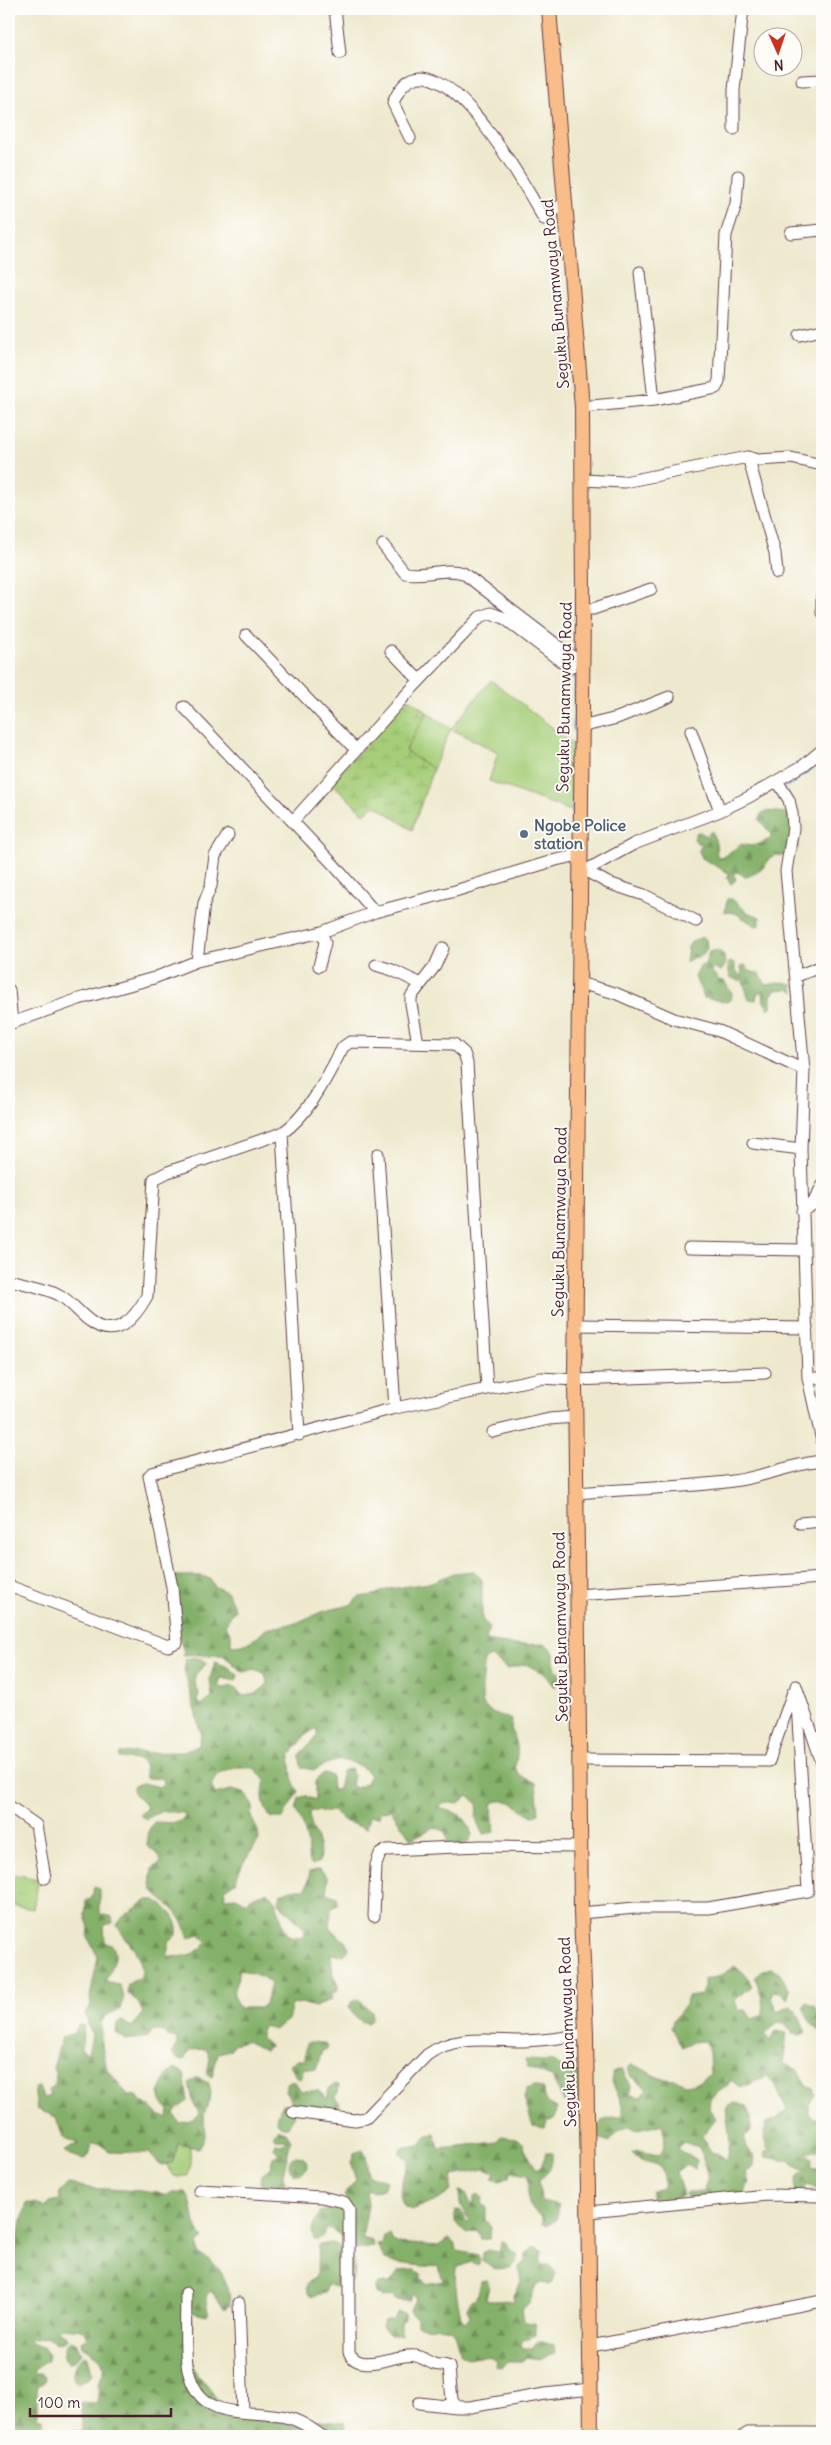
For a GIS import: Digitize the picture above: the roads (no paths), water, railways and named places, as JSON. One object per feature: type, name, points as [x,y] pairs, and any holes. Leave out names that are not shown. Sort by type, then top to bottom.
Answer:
[{"type":"main road","name":"Seguku Bunamwaya Road","points":[[548,9],[582,407],[583,609],[576,666],[581,727],[579,855],[583,872],[579,983],[575,1417],[581,1914],[586,2033],[591,2436]]},
{"type":"street","points":[[335,9],[340,53]]},
{"type":"street","points":[[734,129],[734,90],[743,9]]},
{"type":"street","points":[[410,138],[393,102],[400,87],[414,77],[435,78],[466,104],[495,138],[520,176],[544,219],[565,202]]},
{"type":"street","points":[[802,81],[822,80]]},
{"type":"street","points":[[582,407],[654,400],[716,388],[719,382],[726,235],[736,204],[738,176]]},
{"type":"street","points":[[792,233],[822,230]]},
{"type":"street","points":[[640,272],[654,400]]},
{"type":"street","points":[[800,335],[822,330]]},
{"type":"street","points":[[748,457],[775,553],[777,572]]},
{"type":"street","points":[[583,480],[624,482],[748,457],[758,460],[791,458],[822,465]]},
{"type":"street","points":[[383,545],[405,573],[418,575],[454,570],[463,573],[576,666]]},
{"type":"street","points":[[583,609],[593,608],[651,589]]},
{"type":"street","points":[[822,595],[822,613]]},
{"type":"street","points":[[293,821],[419,680],[480,617],[491,614],[504,618],[576,666]]},
{"type":"street","points":[[246,635],[356,750]]},
{"type":"street","points":[[391,651],[419,680]]},
{"type":"street","points":[[581,727],[617,718],[669,697]]},
{"type":"street","points":[[184,707],[293,821],[375,912]]},
{"type":"street","points":[[691,731],[720,811]]},
{"type":"street","points":[[583,872],[634,844],[720,811],[778,782],[822,750]]},
{"type":"street","points":[[778,782],[789,800],[792,813],[793,828],[786,871],[804,1070],[801,1149],[808,1378],[822,1441]]},
{"type":"street","points":[[197,961],[204,903],[211,886],[215,856],[228,835]]},
{"type":"street","points":[[9,990],[11,1024],[79,999],[154,978],[197,961],[322,932],[375,912],[579,855]]},
{"type":"street","points":[[583,872],[644,895],[696,921]]},
{"type":"street","points":[[319,966],[325,943],[322,932]]},
{"type":"street","points":[[418,1043],[411,1004],[412,997],[435,966],[443,948]]},
{"type":"street","points":[[376,965],[422,984]]},
{"type":"street","points":[[797,976],[822,966]]},
{"type":"street","points":[[579,983],[615,993],[674,1019],[719,1031],[804,1070]]},
{"type":"street","points":[[9,1280],[60,1295],[102,1329],[115,1330],[139,1311],[147,1296],[154,1179],[168,1172],[282,1133],[298,1119],[343,1047],[350,1042],[454,1044],[464,1053],[467,1063],[487,1389]]},
{"type":"street","points":[[282,1133],[299,1435]]},
{"type":"street","points":[[753,1142],[801,1149]]},
{"type":"street","points":[[378,1154],[395,1408]]},
{"type":"street","points":[[802,1211],[812,1205],[822,1186]]},
{"type":"street","points":[[689,1248],[804,1250]]},
{"type":"street","points":[[576,1325],[807,1328]]},
{"type":"street","points":[[9,1586],[168,1646],[174,1646],[177,1642],[172,1587],[150,1474],[395,1408],[541,1378],[575,1380],[765,1373]]},
{"type":"street","points":[[808,1378],[822,1378]]},
{"type":"street","points":[[492,1432],[549,1419],[575,1417]]},
{"type":"street","points":[[576,1493],[734,1481],[797,1464],[822,1462]]},
{"type":"street","points":[[800,1524],[822,1521]]},
{"type":"street","points":[[578,1595],[822,1578]]},
{"type":"street","points":[[579,1760],[769,1761],[796,1686]]},
{"type":"street","points":[[796,1686],[822,1763]]},
{"type":"street","points":[[581,1914],[642,1908],[716,1907],[808,1891],[796,1686]]},
{"type":"street","points":[[9,1806],[36,1825],[45,1878]]},
{"type":"street","points":[[374,1916],[376,1865],[380,1854],[387,1850],[481,1846],[580,1847]]},
{"type":"street","points":[[293,2112],[355,2120],[366,2118],[427,2055],[436,2048],[449,2043],[472,2040],[550,2040],[586,2033]]},
{"type":"street","points":[[198,2190],[322,2197],[344,2202],[349,2210],[349,2352],[352,2358],[358,2362],[376,2363],[395,2356],[416,2356],[436,2365],[449,2367],[452,2400],[457,2407]]},
{"type":"street","points":[[589,2212],[768,2195],[822,2196]]},
{"type":"street","points":[[186,2293],[188,2370],[206,2402],[218,2409],[289,2418],[307,2425],[322,2436]]},
{"type":"street","points":[[591,2346],[822,2301]]},
{"type":"street","points":[[239,2303],[243,2412]]},
{"type":"street","points":[[419,2403],[470,2407],[545,2394],[591,2390]]},
{"type":"street","points":[[743,2436],[748,2433],[822,2433]]},
{"type":"waterway","points":[[492,603],[507,614]]},
{"type":"waterway","points":[[574,730],[576,666]]},
{"type":"waterway","points":[[573,745],[573,849]]},
{"type":"waterway","points":[[788,786],[822,760]]},
{"type":"place","name":"Ngobe Police station","points":[[524,834]]}]
